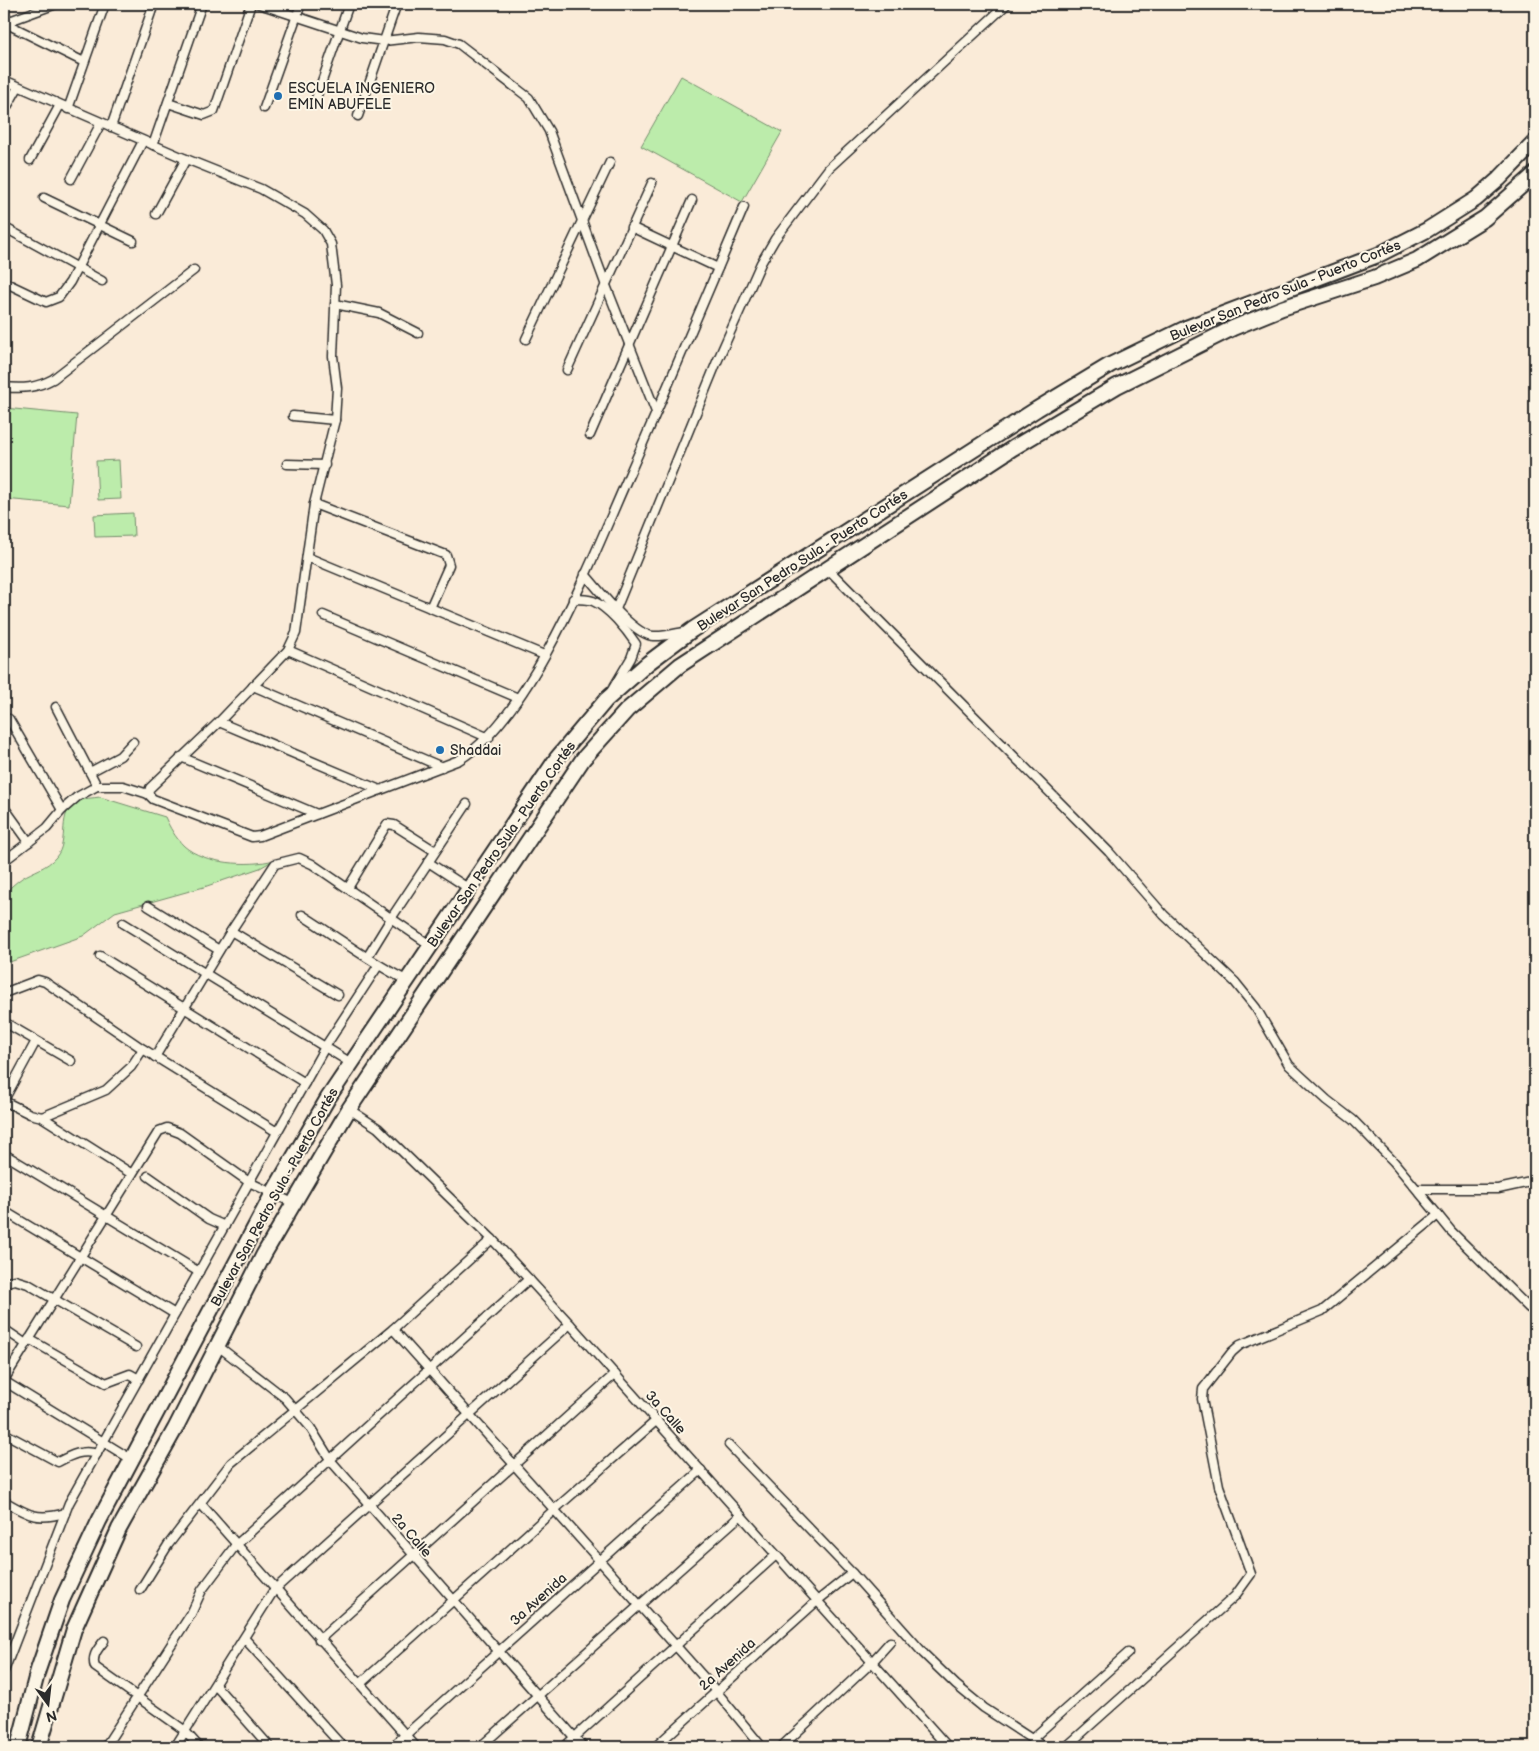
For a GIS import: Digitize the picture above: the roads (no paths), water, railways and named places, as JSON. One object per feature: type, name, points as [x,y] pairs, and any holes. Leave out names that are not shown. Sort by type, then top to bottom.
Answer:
[{"type":"highway","name":"Bulevar San Pedro Sula - Puerto Cortés","points":[[18,1747],[38,1670],[62,1600],[132,1459],[273,1193],[351,1062],[468,888],[558,758],[606,700],[648,663],[692,630],[1045,404],[1110,365],[1148,346],[1226,312],[1378,254],[1411,239],[1476,199],[1499,179],[1535,142]]},
{"type":"highway","name":"Bulevar San Pedro Sula - Puerto Cortés","points":[[39,1747],[74,1629],[119,1529],[175,1429],[264,1254],[349,1109],[583,759],[628,710],[674,669],[901,520],[1058,420],[1161,363],[1241,324],[1282,308],[1374,278],[1417,260],[1485,218],[1535,174]]},
{"type":"highway","points":[[901,520],[888,524],[885,516],[921,492],[925,487],[925,481]]},
{"type":"highway","points":[[828,568],[832,557],[876,530],[880,524],[876,519],[863,521]]},
{"type":"street","points":[[4,23],[56,4]]},
{"type":"street","points":[[68,108],[105,4]]},
{"type":"street","points":[[111,127],[154,4]]},
{"type":"street","points":[[153,145],[202,4]]},
{"type":"street","points":[[168,103],[204,115],[214,111],[251,4]]},
{"type":"street","points":[[259,4],[339,32],[384,42],[419,37],[445,39],[459,44],[529,98],[549,131],[605,283],[656,412]]},
{"type":"street","points":[[264,108],[301,4]]},
{"type":"street","points":[[314,104],[349,4]]},
{"type":"street","points":[[616,609],[716,364],[761,263],[775,239],[829,168],[1006,4]]},
{"type":"street","points":[[358,116],[396,6]]},
{"type":"street","points":[[4,23],[84,62]]},
{"type":"street","points":[[4,80],[143,141],[261,189],[285,201],[305,214],[323,230],[331,244],[334,260],[335,304],[333,356],[337,388],[335,420],[314,504],[301,610],[296,633],[288,650],[219,722],[181,756],[150,788],[148,794]]},
{"type":"street","points":[[4,112],[18,87]]},
{"type":"street","points":[[30,160],[60,105]]},
{"type":"street","points":[[71,179],[101,123]]},
{"type":"street","points":[[4,282],[46,302],[59,297],[70,282],[143,141]]},
{"type":"street","points":[[156,214],[186,159]]},
{"type":"street","points":[[526,339],[610,162]]},
{"type":"street","points":[[567,370],[652,183]]},
{"type":"street","points":[[44,198],[133,241]]},
{"type":"street","points":[[590,435],[692,200]]},
{"type":"street","points":[[4,861],[47,828],[62,810],[77,797],[97,786],[124,786],[252,837],[260,836],[442,767],[475,751],[489,738],[518,698],[544,655],[573,599],[744,208]]},
{"type":"street","points":[[631,227],[718,268]]},
{"type":"street","points":[[9,230],[102,281]]},
{"type":"street","points":[[4,387],[24,389],[38,386],[53,379],[194,270]]},
{"type":"street","points":[[335,304],[379,313],[418,333]]},
{"type":"street","points":[[293,416],[335,420]]},
{"type":"street","points":[[287,464],[325,466]]},
{"type":"street","points":[[314,504],[446,555],[449,565],[430,608]]},
{"type":"street","points":[[307,557],[544,655]]},
{"type":"street","points":[[828,568],[1109,852],[1164,915],[1235,982],[1256,1008],[1289,1065],[1327,1100],[1353,1120],[1418,1189],[1451,1231],[1529,1308]]},
{"type":"street","points":[[585,574],[616,609],[646,635],[654,636],[692,630]]},
{"type":"street","points":[[573,599],[593,601],[605,610],[636,644],[631,658],[606,700]]},
{"type":"street","points":[[323,615],[518,698]]},
{"type":"street","points":[[288,650],[489,738]]},
{"type":"street","points":[[253,686],[442,767]]},
{"type":"street","points":[[56,707],[97,786]]},
{"type":"street","points":[[9,719],[62,810]]},
{"type":"street","points":[[219,722],[380,790]]},
{"type":"street","points":[[90,772],[120,756],[133,742]]},
{"type":"street","points":[[181,756],[317,814]]},
{"type":"street","points":[[368,956],[467,804]]},
{"type":"street","points":[[6,810],[29,842]]},
{"type":"street","points":[[348,888],[387,824],[394,825],[435,851]]},
{"type":"street","points":[[155,1057],[230,931],[275,864],[287,859],[299,858],[392,917],[430,945]]},
{"type":"street","points":[[428,862],[468,888]]},
{"type":"street","points":[[148,906],[219,950]]},
{"type":"street","points":[[302,915],[368,956],[378,966],[406,980]]},
{"type":"street","points":[[124,923],[205,975],[351,1062]]},
{"type":"street","points":[[230,931],[338,995]]},
{"type":"street","points":[[100,956],[184,1010],[305,1083]]},
{"type":"street","points":[[4,1671],[65,1513],[325,1047],[378,966]]},
{"type":"street","points":[[4,993],[38,980],[45,982],[155,1057],[277,1132]]},
{"type":"street","points":[[4,1022],[71,1061]]},
{"type":"street","points":[[36,1041],[4,1101],[42,1118],[132,1174]]},
{"type":"street","points":[[42,1118],[106,1090],[131,1067],[143,1049]]},
{"type":"street","name":"3a Calle","points":[[349,1109],[378,1128],[492,1239],[657,1420],[740,1516],[948,1747]]},
{"type":"street","points":[[132,1459],[4,1381],[159,1131],[167,1128],[180,1133],[249,1182],[293,1203]]},
{"type":"street","points":[[4,1154],[199,1272]]},
{"type":"street","points":[[148,1176],[209,1219],[225,1226]]},
{"type":"street","points":[[1418,1189],[1498,1189],[1535,1181]]},
{"type":"street","points":[[4,1211],[175,1314]]},
{"type":"street","points":[[1066,1747],[1235,1596],[1251,1574],[1219,1486],[1202,1399],[1203,1389],[1232,1352],[1240,1345],[1322,1311],[1438,1215]]},
{"type":"street","points":[[140,1590],[168,1545],[231,1463],[393,1329],[492,1239]]},
{"type":"street","points":[[104,1747],[191,1614],[202,1590],[235,1546],[331,1461],[529,1279]]},
{"type":"street","points":[[4,1283],[15,1280],[28,1284],[55,1298],[136,1347]]},
{"type":"street","points":[[175,1747],[184,1730],[216,1686],[274,1590],[570,1324]]},
{"type":"street","points":[[4,1329],[106,1383],[130,1374],[139,1379]]},
{"type":"street","points":[[393,1329],[716,1691],[762,1747]]},
{"type":"street","name":"2a Calle","points":[[218,1346],[263,1379],[296,1409],[331,1461],[412,1556],[583,1747]]},
{"type":"street","points":[[320,1640],[615,1374]]},
{"type":"street","points":[[360,1684],[657,1420]]},
{"type":"street","points":[[4,1433],[58,1462],[79,1452],[89,1451],[97,1454]]},
{"type":"street","points":[[729,1445],[852,1573],[924,1654],[984,1708],[1044,1747]]},
{"type":"street","name":"3a Avenida","points":[[392,1747],[701,1470]]},
{"type":"street","points":[[4,1501],[32,1517],[51,1517],[65,1513]]},
{"type":"street","points":[[201,1504],[235,1546],[416,1747]]},
{"type":"street","points":[[480,1747],[640,1607],[740,1516]]},
{"type":"street","points":[[564,1747],[776,1555]]},
{"type":"street","name":"2a Avenida","points":[[655,1747],[817,1601],[852,1573]]},
{"type":"street","points":[[245,1639],[342,1747]]},
{"type":"street","points":[[104,1640],[93,1660],[95,1667],[184,1730],[199,1747]]},
{"type":"street","points":[[781,1747],[872,1662],[890,1642]]},
{"type":"street","points":[[1032,1739],[1128,1653]]},
{"type":"street","points":[[216,1686],[270,1747]]},
{"type":"place","name":"ESCUELA INGENIERO EMIN ABUFELE","points":[[278,96]]},
{"type":"place","name":"Shaddai","points":[[440,750]]}]
